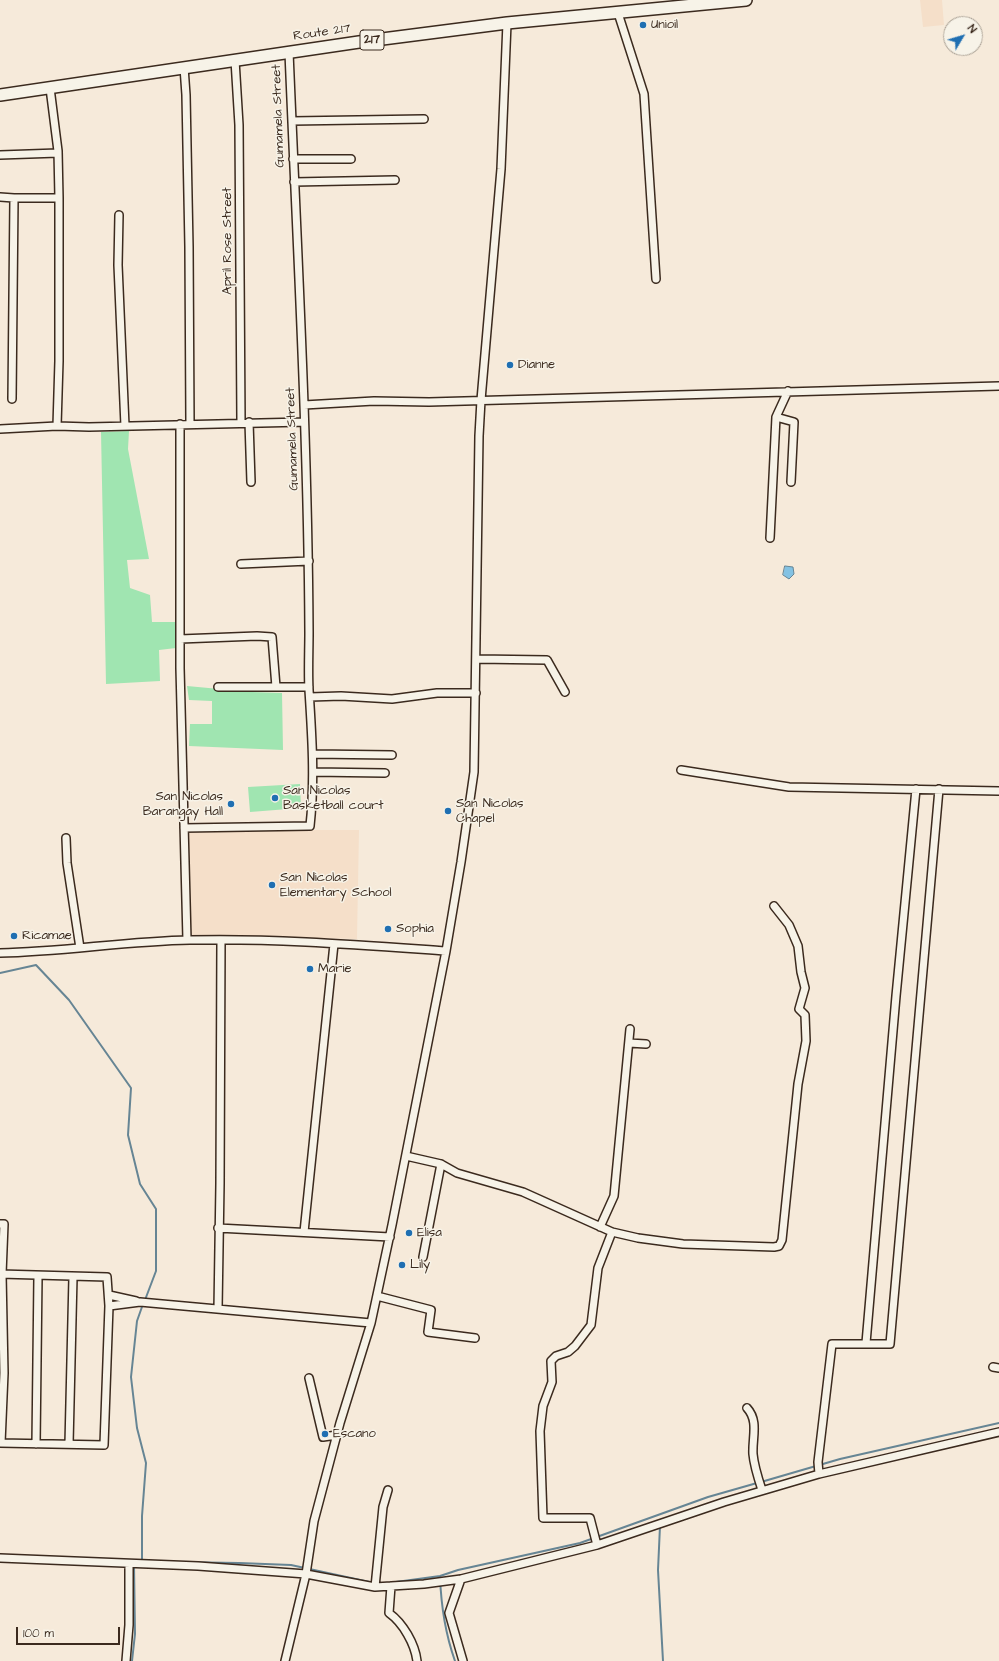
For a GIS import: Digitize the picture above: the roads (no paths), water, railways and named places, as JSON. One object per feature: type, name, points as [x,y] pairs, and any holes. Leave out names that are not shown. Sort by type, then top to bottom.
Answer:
[{"type":"main road","name":"Route 217","points":[[0,95],[288,52],[507,23],[746,0]]},
{"type":"street","points":[[618,13],[644,94],[656,279]]},
{"type":"street","points":[[285,1661],[306,1574],[314,1521],[337,1436],[372,1323],[446,951],[474,772],[477,659],[479,436],[501,169],[507,23]]},
{"type":"street","name":"Gumamela Street","points":[[184,828],[310,826],[313,754],[309,687],[309,561],[304,405],[288,52]]},
{"type":"street","name":"April Rose Street","points":[[235,60],[240,125],[241,422]]},
{"type":"street","points":[[184,67],[189,240],[190,424]]},
{"type":"street","points":[[50,88],[58,153],[59,198],[59,361],[57,426]]},
{"type":"street","points":[[292,121],[424,119]]},
{"type":"street","points":[[0,155],[58,153]]},
{"type":"street","points":[[293,159],[351,159]]},
{"type":"street","points":[[294,182],[395,180]]},
{"type":"street","points":[[0,198],[59,198]]},
{"type":"street","points":[[12,399],[14,198]]},
{"type":"street","points":[[119,215],[118,264],[125,426]]},
{"type":"street","points":[[304,405],[374,401],[429,402],[999,386]]},
{"type":"street","points":[[770,538],[776,418],[788,391]]},
{"type":"street","points":[[776,418],[794,422],[791,482]]},
{"type":"street","points":[[249,422],[250,482]]},
{"type":"street","points":[[0,429],[57,426],[304,422]]},
{"type":"street","points":[[180,424],[180,639],[188,940]]},
{"type":"street","points":[[241,564],[309,561]]},
{"type":"street","points":[[180,639],[257,636],[272,637],[276,687]]},
{"type":"street","points":[[477,659],[548,660],[565,692]]},
{"type":"street","points":[[218,687],[309,687]]},
{"type":"street","points":[[310,697],[342,696],[392,699],[438,693],[476,694]]},
{"type":"street","points":[[313,754],[392,755]]},
{"type":"street","points":[[681,770],[789,787],[999,791]]},
{"type":"street","points":[[313,772],[385,773]]},
{"type":"street","points":[[866,1343],[896,996],[916,789]]},
{"type":"street","points":[[818,1474],[818,1462],[832,1344],[890,1344],[939,789]]},
{"type":"street","points":[[66,838],[67,863],[80,948]]},
{"type":"street","points":[[406,1156],[441,1164],[456,1173],[523,1192],[612,1232],[638,1238],[683,1244],[774,1247],[780,1245],[798,1084],[806,1041],[805,1015],[799,1009],[805,988],[801,972],[798,946],[789,925],[774,906]]},
{"type":"street","points":[[0,953],[188,940],[334,944],[446,951]]},
{"type":"street","points":[[218,1309],[221,940]]},
{"type":"street","points":[[304,1232],[334,944]]},
{"type":"street","points":[[600,1227],[614,1196],[630,1028]]},
{"type":"street","points":[[629,1043],[646,1044]]},
{"type":"street","points":[[424,1256],[441,1164]]},
{"type":"street","points":[[0,1224],[4,1224],[1,1274],[4,1373],[1,1443],[104,1445],[109,1306],[107,1277],[1,1274]]},
{"type":"street","points":[[218,1228],[390,1236]]},
{"type":"street","points":[[597,1545],[590,1518],[543,1518],[540,1431],[543,1406],[552,1382],[551,1361],[556,1356],[568,1352],[575,1346],[591,1325],[598,1268],[612,1232]]},
{"type":"street","points":[[36,1444],[38,1276]]},
{"type":"street","points":[[69,1444],[73,1277]]},
{"type":"street","points":[[109,1295],[140,1302],[329,1321],[372,1323]]},
{"type":"street","points":[[377,1296],[431,1310],[428,1332],[475,1338]]},
{"type":"street","points":[[109,1306],[140,1302]]},
{"type":"street","points":[[309,1378],[323,1436],[337,1436]]},
{"type":"street","points":[[747,1408],[754,1417],[753,1453],[756,1474],[762,1490]]},
{"type":"street","points":[[0,1558],[198,1566],[306,1574],[375,1587],[424,1584],[461,1579],[597,1545],[724,1502],[818,1474],[999,1432]]},
{"type":"street","points":[[375,1587],[383,1507],[388,1490]]},
{"type":"street","points":[[126,1661],[129,1625],[129,1564]]},
{"type":"street","points":[[461,1579],[449,1613],[464,1661]]},
{"type":"street","points":[[391,1586],[389,1613],[400,1623],[416,1651],[417,1661]]},
{"type":"water","points":[[785,566],[793,567],[794,574],[789,579],[783,575]]},
{"type":"waterway","points":[[0,973],[36,965],[69,1000],[131,1088],[128,1135],[140,1184],[156,1209],[156,1271],[145,1300]]},
{"type":"waterway","points":[[142,1562],[142,1516],[146,1463],[137,1428],[131,1377],[137,1321],[143,1304]]},
{"type":"waterway","points":[[761,1482],[840,1459],[999,1423]]},
{"type":"waterway","points":[[396,1582],[440,1576],[458,1570],[580,1543],[708,1497],[757,1483]]},
{"type":"waterway","points":[[660,1526],[658,1570],[663,1661]]},
{"type":"waterway","points":[[176,1562],[291,1565],[374,1583]]},
{"type":"waterway","points":[[132,1661],[135,1634],[134,1565]]},
{"type":"waterway","points":[[440,1576],[444,1619],[455,1661]]},
{"type":"place","name":"Unioil","points":[[643,25]]},
{"type":"place","name":"Dianne","points":[[510,365]]},
{"type":"place","name":"San Nicolas Basketball court","points":[[275,798]]},
{"type":"place","name":"San Nicolas Barangay Hall","points":[[231,804]]},
{"type":"place","name":"San Nicolas Chapel","points":[[448,811]]},
{"type":"place","name":"San Nicolas Elementary School","points":[[272,885]]},
{"type":"place","name":"Sophia","points":[[388,929]]},
{"type":"place","name":"Ricamae","points":[[14,936]]},
{"type":"place","name":"Marie","points":[[310,969]]},
{"type":"place","name":"Elisa","points":[[409,1233]]},
{"type":"place","name":"Lily","points":[[402,1265]]},
{"type":"place","name":"Escano","points":[[325,1434]]}]
